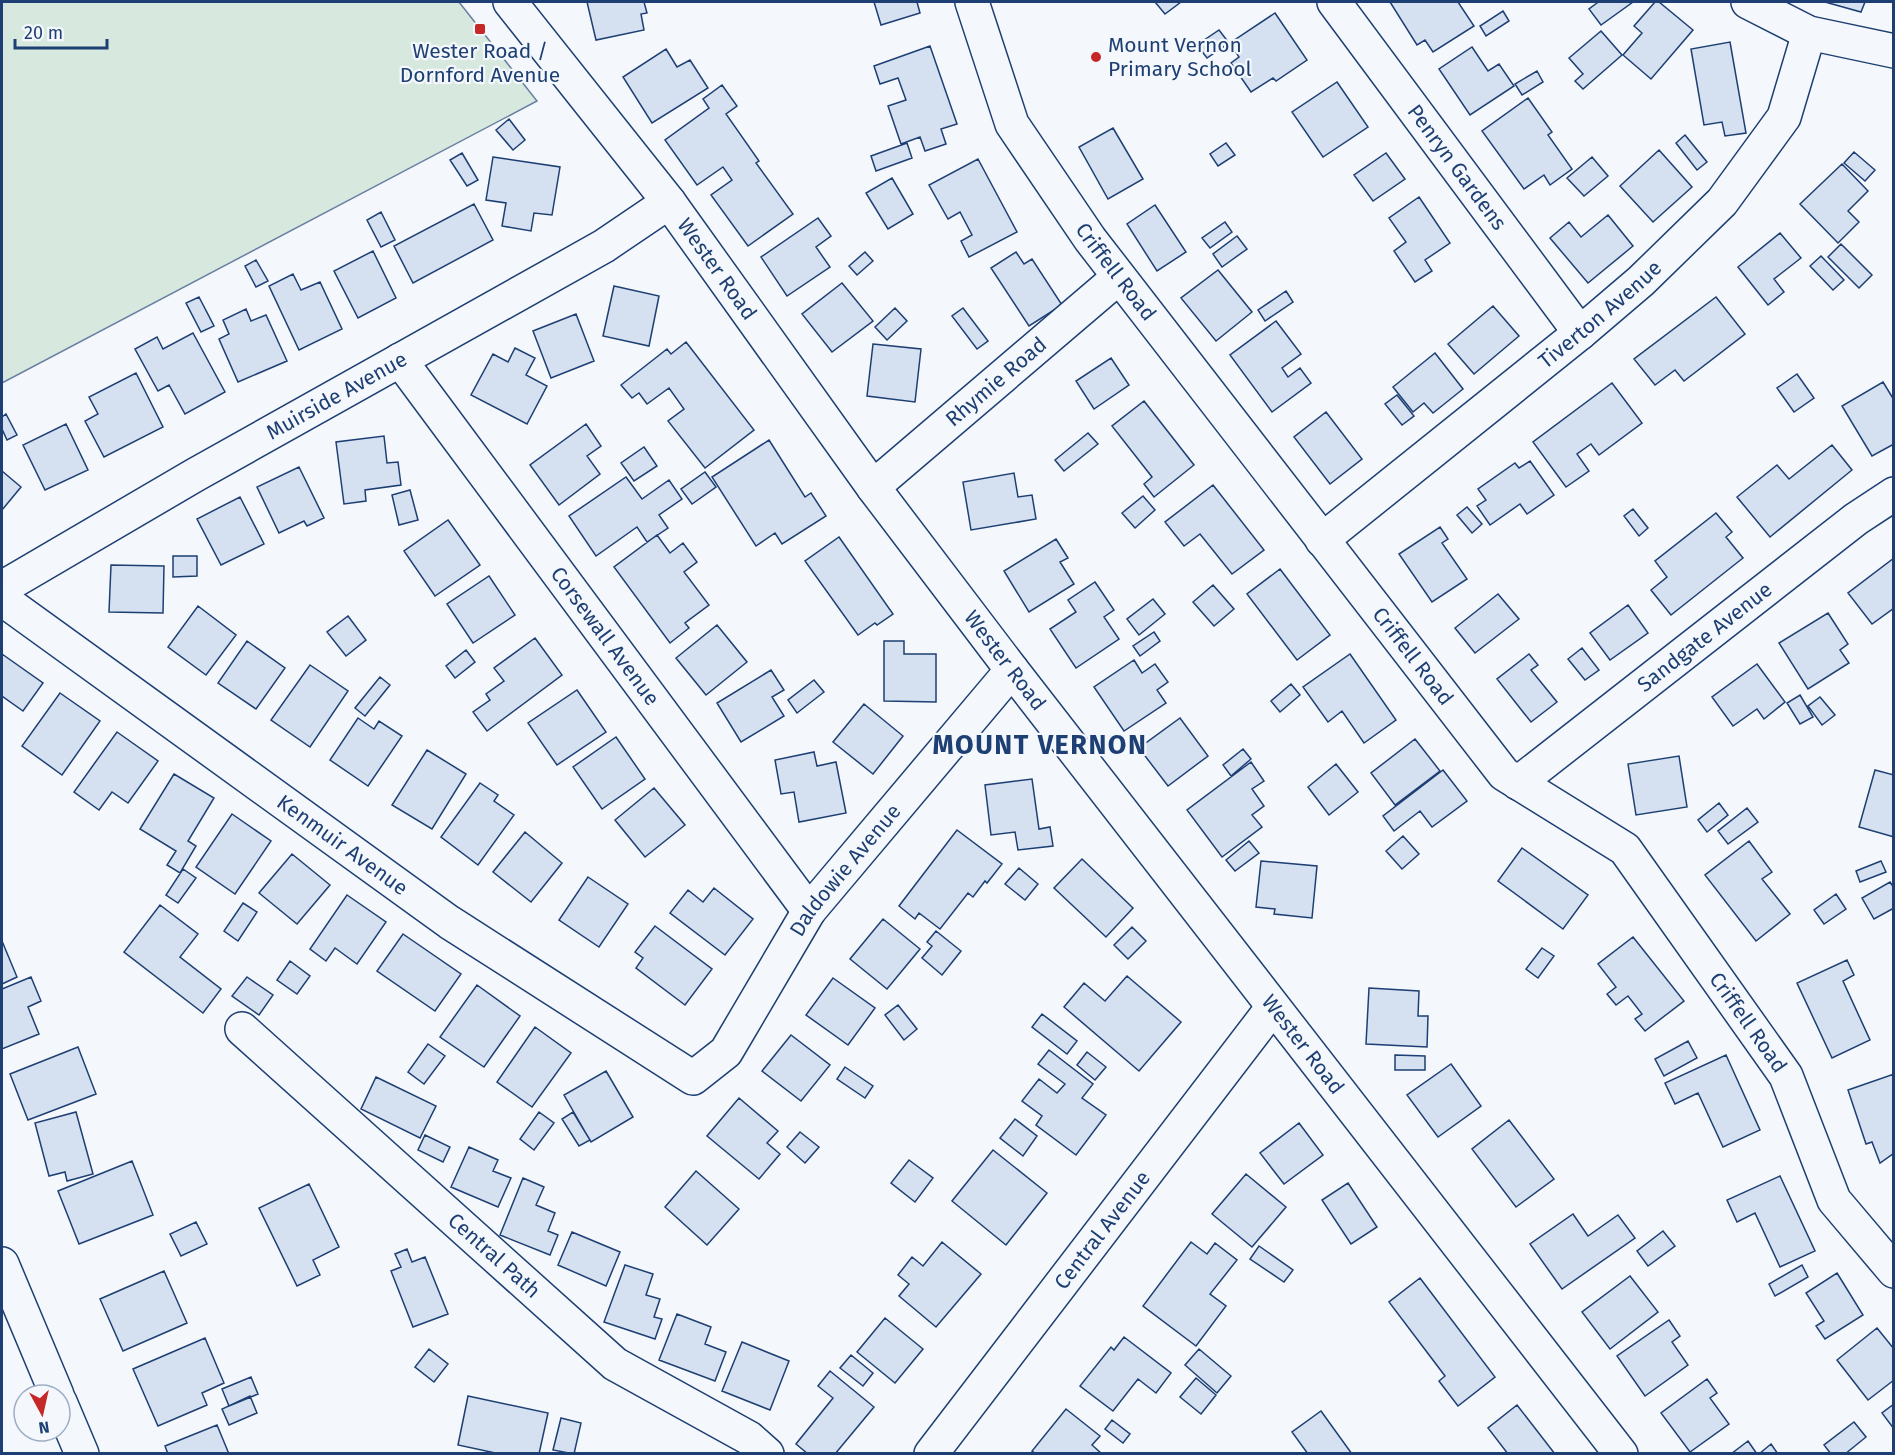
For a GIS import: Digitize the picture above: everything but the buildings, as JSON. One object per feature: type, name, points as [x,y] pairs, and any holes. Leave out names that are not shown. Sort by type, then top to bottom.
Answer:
[{"type":"street","name":"Criffell Road","points":[[972,2],[1012,124],[1090,239],[1504,774],[1625,849],[1786,1076],[1834,1200],[1893,1271]]},
{"type":"street","name":"Penryn Gardens","points":[[1334,2],[1580,333]]},
{"type":"street","points":[[1748,2],[1809,33],[1893,51]]},
{"type":"street","name":"Wester Road","points":[[515,3],[669,202],[873,487],[1012,670],[1621,1454]]},
{"type":"street","name":"Tiverton Avenue","points":[[1322,540],[1580,333],[1641,281],[1722,202],[1784,117],[1809,33]]},
{"type":"street","name":"Muirside Avenue","points":[[2,588],[195,475],[604,246],[669,202]]},
{"type":"street","name":"Rhymie Road","points":[[873,487],[1119,277]]},
{"type":"street","name":"Corsewall Avenue","points":[[400,360],[809,911]]},
{"type":"street","name":"Sandgate Avenue","points":[[1518,783],[1856,519],[1893,494]]},
{"type":"street","name":"Kenmuir Avenue","points":[[2,599],[449,922],[693,1078]]},
{"type":"street","name":"Daldowie Avenue","points":[[693,1078],[726,1052],[809,911],[1012,670]]},
{"type":"street","name":"Central Avenue","points":[[931,1454],[1273,1007]]},
{"type":"street","name":"Central Path","points":[[242,1029],[615,1364],[749,1438],[767,1454]]},
{"type":"street","points":[[2,1264],[52,1383]]},
{"type":"street","points":[[72,1430],[82,1454]]},
{"type":"shaded area","points":[[2,2],[459,2],[537,101],[2,383]]},
{"type":"place","name":"Wester Road / Dornford Avenue","points":[[480,29]]},
{"type":"place","name":"Mount Vernon Primary School","points":[[1096,57]]},
{"type":"district","name":"MOUNT VERNON","points":[[1040,745]]}]
